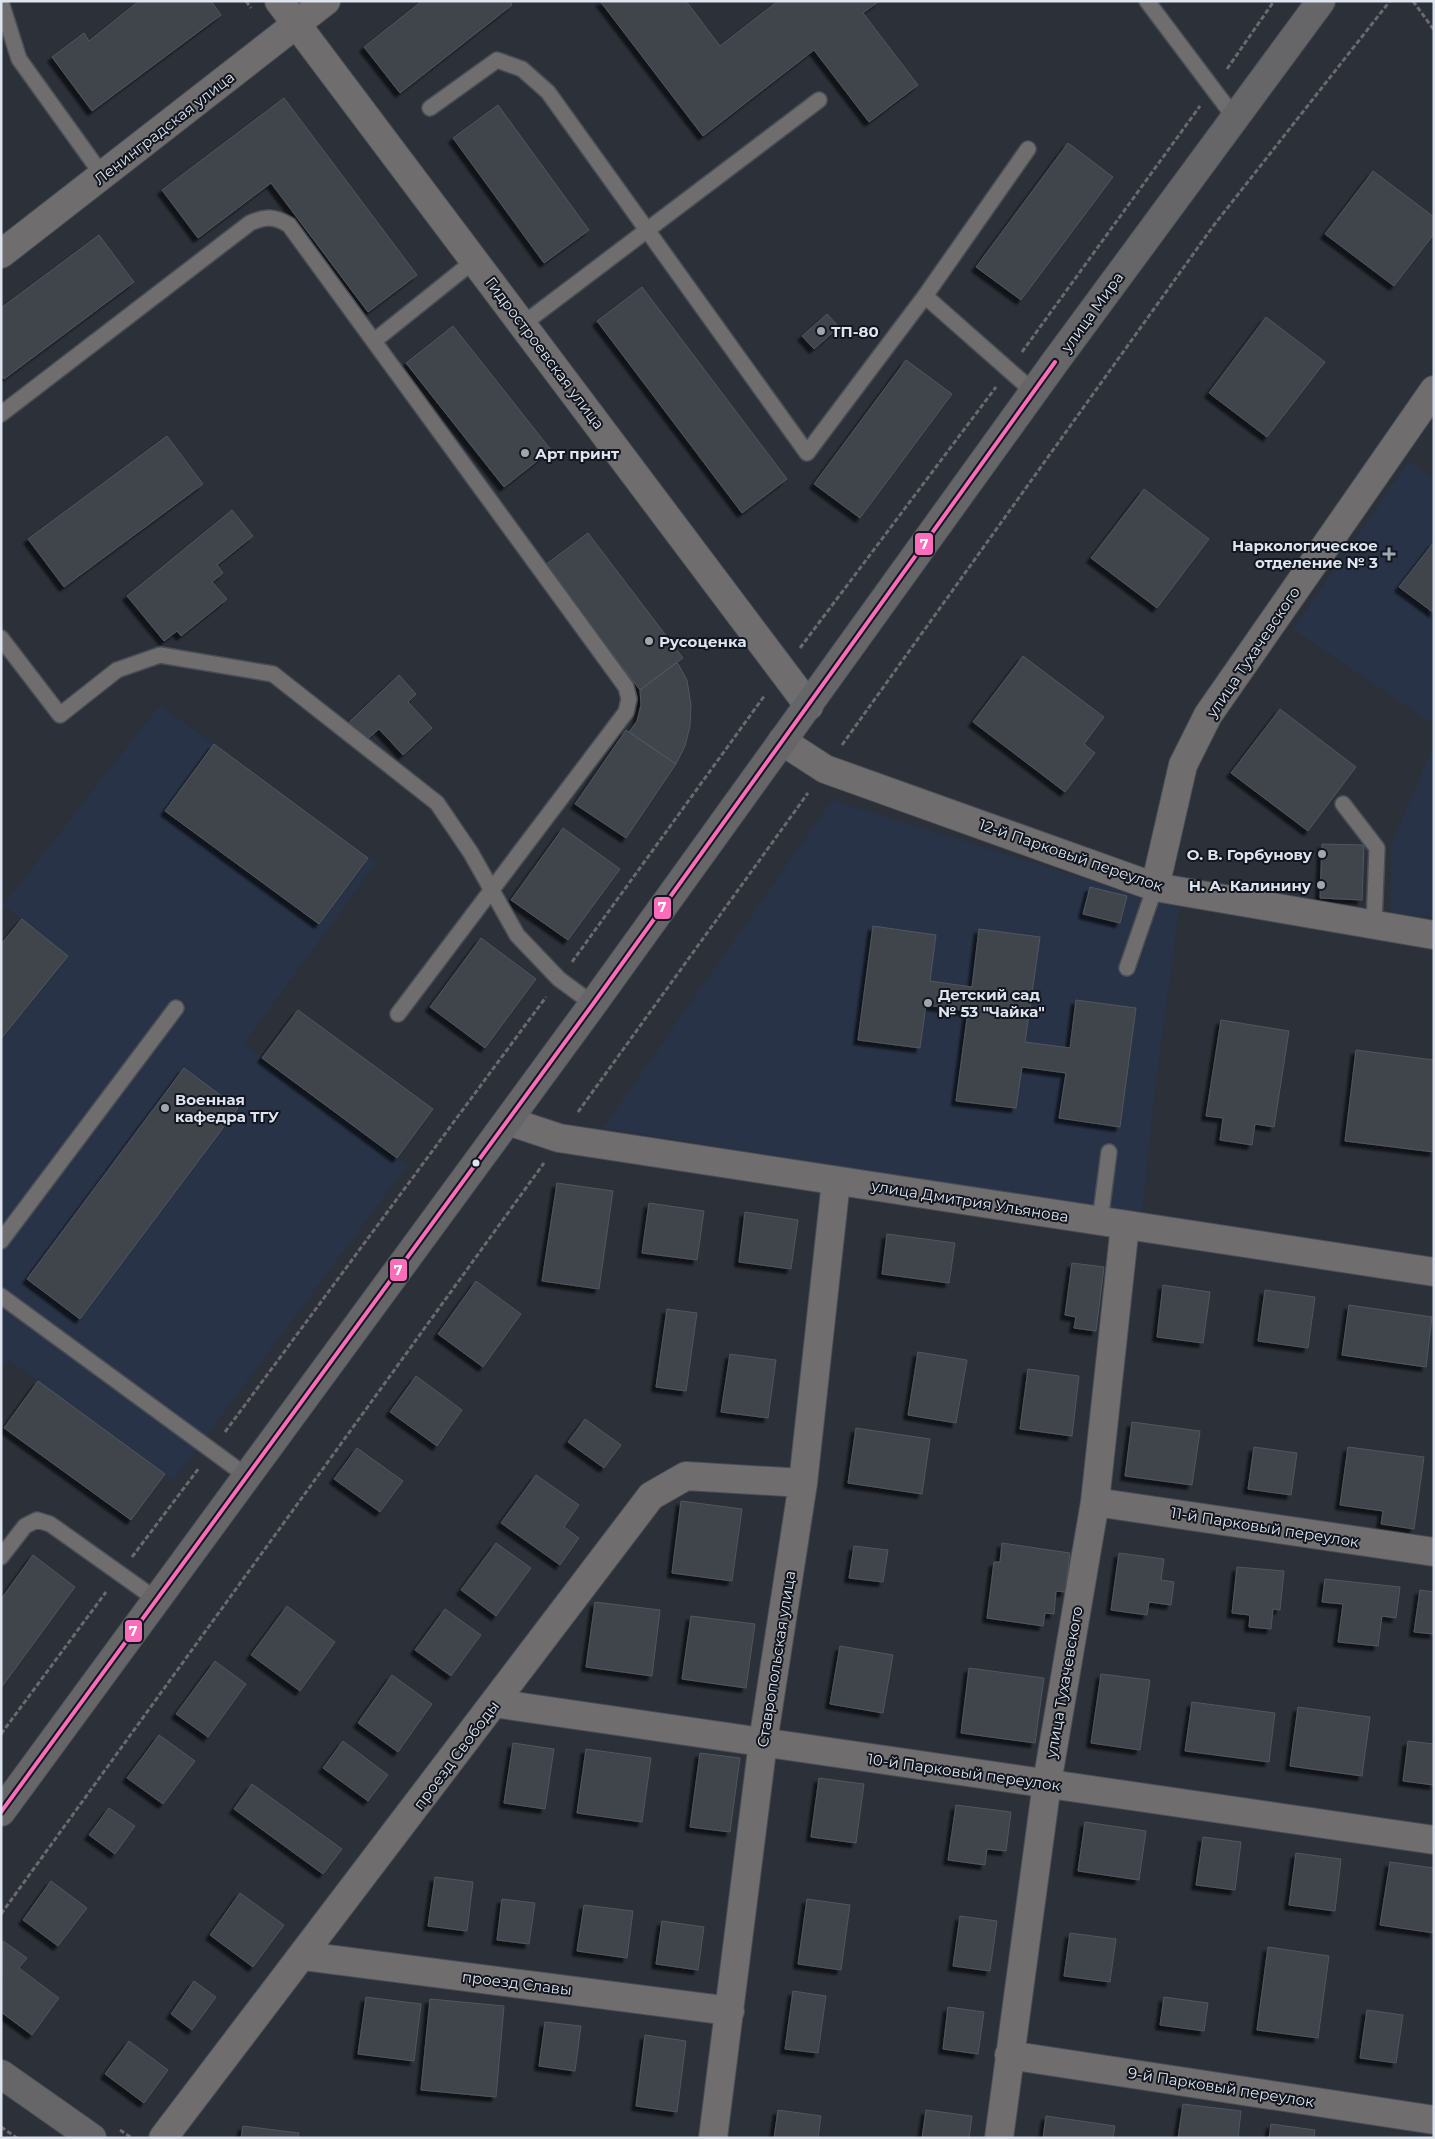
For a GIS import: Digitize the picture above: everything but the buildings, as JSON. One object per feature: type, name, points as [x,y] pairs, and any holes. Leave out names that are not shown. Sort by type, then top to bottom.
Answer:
[{"type":"main road","name":"улица Мира","points":[[1,1812],[508,1121],[1034,392],[1321,1]]},
{"type":"main road","points":[[1,2074],[92,2138]]},
{"type":"street","name":"Гидростроевская улица","points":[[279,1],[784,670],[809,706]]},
{"type":"street","name":"Ленинградская улица","points":[[1,254],[326,1]]},
{"type":"street","name":"улица Тухачевского","points":[[1155,887],[1183,765],[1208,715],[1434,390]]},
{"type":"street","name":"12-й Парковый переулок","points":[[782,741],[825,769],[1155,887],[1434,935]]},
{"type":"street","name":"улица Дмитрия Ульянова","points":[[508,1121],[559,1138],[1434,1272]]},
{"type":"street","name":"Ставропольская улица","points":[[713,2138],[763,1742],[803,1483],[836,1181]]},
{"type":"street","name":"улица Тухачевского","points":[[999,2138],[1047,1784],[1095,1502],[1112,1223]]},
{"type":"street","name":"проезд Свободы","points":[[164,2138],[304,1956],[651,1496],[686,1476],[803,1483]]},
{"type":"street","name":"11-й Парковый переулок","points":[[1095,1502],[1434,1552]]},
{"type":"street","name":"10-й Парковый переулок","points":[[494,1703],[1434,1840]]},
{"type":"street","name":"проезд Славы","points":[[304,1956],[730,2011]]},
{"type":"street","name":"9-й Парковый переулок","points":[[1009,2055],[1434,2120]]},
{"type":"lane","points":[[1147,1],[1212,89],[1236,118]]},
{"type":"lane","points":[[1,2],[18,59],[103,176]]},
{"type":"lane","points":[[430,108],[497,60],[522,69],[548,92],[807,453],[925,296],[1028,149]]},
{"type":"lane","points":[[523,324],[819,100]]},
{"type":"lane","points":[[1,414],[250,223],[265,217],[278,218],[289,225],[626,687],[629,699],[626,712],[398,1014]]},
{"type":"lane","points":[[374,341],[475,260]]},
{"type":"lane","points":[[925,296],[1034,392]]},
{"type":"lane","points":[[1,638],[60,714],[116,670],[160,655],[273,674],[437,803],[471,853],[517,935],[559,979],[593,1004]]},
{"type":"lane","points":[[1343,804],[1377,848],[1374,924]]},
{"type":"lane","points":[[1127,968],[1155,887]]},
{"type":"lane","points":[[1,1241],[176,1008]]},
{"type":"lane","points":[[1109,1152],[1112,1223]]},
{"type":"lane","points":[[1,1296],[248,1476]]},
{"type":"lane","points":[[1,1557],[25,1526],[37,1520],[50,1524],[157,1600]]},
{"type":"path","points":[[1,1734],[559,979],[784,670],[1009,370],[1274,1]]},
{"type":"path","points":[[1,1914],[543,1164],[559,1138],[1214,224],[1390,1]]},
{"type":"path","points":[[1412,1],[1434,30]]},
{"type":"path","points":[[1,2127],[17,2138]]},
{"type":"shaded area","name":"Наркологическое отделение № 3","points":[[1409,461],[1434,479],[1434,725],[1293,629]]},
{"type":"shaded area","name":"Военная кафедра ТГУ","points":[[160,705],[376,863],[244,1044],[407,1166],[173,1481],[9,1360],[1,1370],[1,944],[21,919],[3,905]]},
{"type":"shaded area","points":[[1434,744],[1434,917],[1391,913],[1391,845]]},
{"type":"shaded area","name":"Детский сад № 53 \"Чайка\"","points":[[832,800],[1179,908],[1154,1098],[1142,1215],[603,1128]]},
{"type":"transit line","name":"7","points":[[1,1812],[593,1004],[1055,362]]},
{"type":"place","name":"ТП-80","points":[[821,331]]},
{"type":"place","name":"Арт принт","points":[[525,453]]},
{"type":"place","name":"Наркологическое отделение № 3","points":[[1389,554]]},
{"type":"place","name":"Русоценка","points":[[649,641]]},
{"type":"place","name":"О. В. Горбунову","points":[[1322,854]]},
{"type":"place","name":"Н. А. Калинину","points":[[1321,885]]},
{"type":"place","name":"Детский сад № 53 \"Чайка\"","points":[[928,1003]]},
{"type":"place","name":"Военная кафедра ТГУ","points":[[165,1108]]}]
